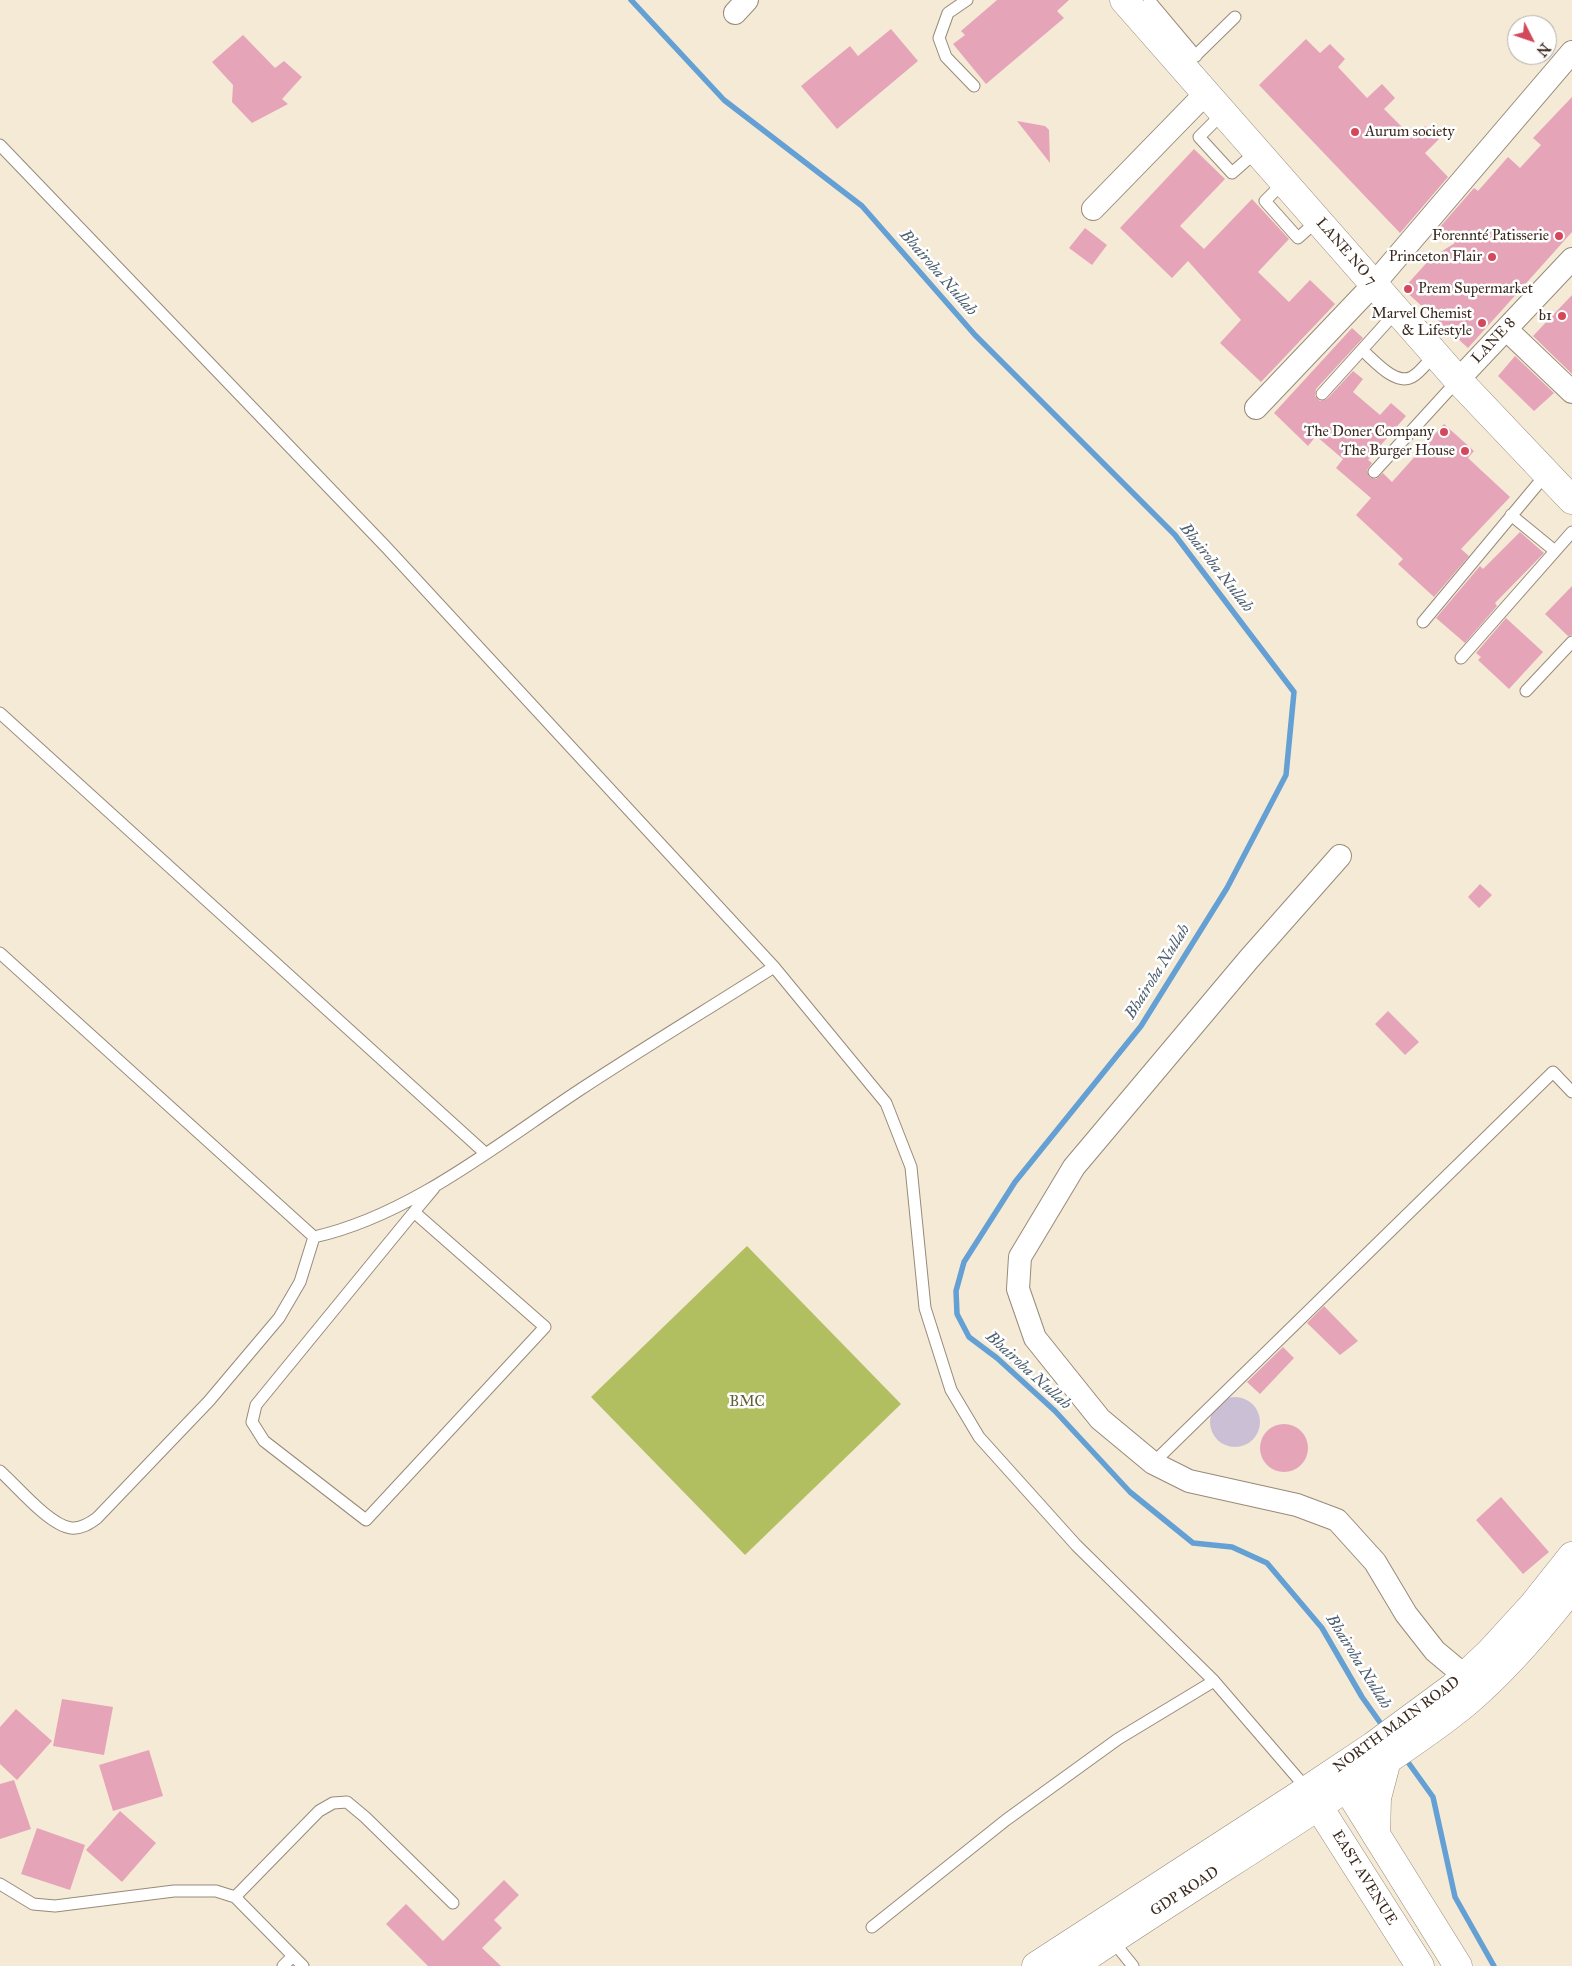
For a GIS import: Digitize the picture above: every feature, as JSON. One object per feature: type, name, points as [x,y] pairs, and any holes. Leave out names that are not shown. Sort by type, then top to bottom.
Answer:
[{"type":"main road","name":"LANE NO 7","points":[[1124,0],[1190,62],[1206,93],[1257,152],[1458,380],[1572,500]]},
{"type":"main road","name":"NORTH MAIN ROAD","points":[[1036,1966],[1269,1813],[1308,1805],[1341,1779],[1384,1754],[1461,1688],[1533,1605],[1572,1556]]},
{"type":"main road","name":"NORTH MAIN ROAD","points":[[1461,1688],[1505,1666],[1572,1588]]},
{"type":"main road","points":[[1376,1835],[1377,1798],[1384,1754]]},
{"type":"main road","points":[[1341,1779],[1457,1963]]},
{"type":"main road","name":"GDP ROAD","points":[[1073,1966],[1308,1805]]},
{"type":"main road","name":"EAST AVENUE","points":[[1308,1805],[1420,1966]]},
{"type":"street","points":[[1256,408],[1374,284],[1572,52]]},
{"type":"street","points":[[1093,209],[1206,93]]},
{"type":"street","name":"LANE 8","points":[[1458,380],[1572,259]]},
{"type":"street","points":[[1506,329],[1572,392]]},
{"type":"street","points":[[1340,856],[1249,959],[1074,1167],[1020,1256],[1018,1289],[1035,1338],[1100,1419],[1153,1463],[1189,1481],[1297,1505],[1337,1520],[1375,1562],[1406,1614],[1461,1688]]},
{"type":"lane","points":[[967,0],[948,13],[939,38],[946,57],[974,86]]},
{"type":"lane","points":[[1149,0],[1190,62],[1235,17]]},
{"type":"lane","points":[[0,145],[386,547],[774,967],[886,1103],[911,1168],[925,1308],[951,1390],[979,1437],[1076,1545],[1214,1681],[1308,1805]]},
{"type":"lane","points":[[1322,394],[1397,311]]},
{"type":"lane","points":[[1362,350],[1393,375],[1402,378],[1414,376],[1435,354]]},
{"type":"lane","points":[[1374,472],[1458,380]]},
{"type":"lane","points":[[1423,622],[1547,473]]},
{"type":"lane","points":[[1511,516],[1555,551]]},
{"type":"lane","points":[[1461,658],[1572,532]]},
{"type":"lane","points":[[1526,691],[1572,642]]},
{"type":"lane","points":[[0,713],[485,1153]]},
{"type":"lane","points":[[0,953],[314,1237]]},
{"type":"lane","points":[[314,1237],[346,1230],[437,1185],[579,1090],[774,967]]},
{"type":"lane","points":[[1153,1463],[1553,1072],[1572,1092]]},
{"type":"lane","points":[[414,1212],[545,1326],[366,1520],[264,1441],[252,1422],[256,1405],[414,1212],[437,1185]]},
{"type":"lane","points":[[0,1471],[56,1522],[71,1528],[84,1526],[97,1518],[209,1402],[279,1318],[300,1282],[314,1237]]},
{"type":"lane","points":[[872,1926],[1006,1820],[1118,1739],[1214,1681]]},
{"type":"lane","points":[[235,1897],[319,1811],[333,1803],[347,1802],[365,1816],[453,1902]]},
{"type":"lane","points":[[0,1884],[33,1904],[55,1906],[174,1891],[216,1892],[235,1897],[303,1966]]},
{"type":"lane","points":[[1112,1940],[1133,1966]]},
{"type":"lane","points":[[283,1966],[293,1956]]},
{"type":"shaded area","points":[[1235,1397],[1244,1399],[1255,1408],[1260,1422],[1258,1431],[1249,1442],[1235,1447],[1226,1445],[1215,1436],[1210,1422],[1212,1413],[1221,1402]]},
{"type":"green space","name":"BMC","points":[[747,1246],[901,1404],[745,1555],[591,1397]]},
{"type":"building","points":[[997,0],[1069,0],[1057,11],[1064,18],[986,84],[953,44],[965,35],[961,31]]},
{"type":"building","points":[[891,29],[918,61],[837,129],[801,86],[850,46],[858,56]]},
{"type":"building","points":[[243,35],[275,68],[284,61],[302,77],[282,99],[288,104],[252,123],[232,102],[233,85],[212,62]]},
{"type":"building","name":"Aurum society","points":[[1306,39],[1320,53],[1330,44],[1345,59],[1338,67],[1367,98],[1382,84],[1395,98],[1384,109],[1413,138],[1425,126],[1439,139],[1425,153],[1448,177],[1400,233],[1259,85]]},
{"type":"building","name":"Princeton Flair","points":[[1572,97],[1572,232],[1468,348],[1403,289],[1431,258],[1455,243],[1439,228],[1474,188],[1478,191],[1508,157],[1520,168],[1541,145],[1533,138]]},
{"type":"building","points":[[1017,121],[1045,126],[1049,130],[1050,163]]},
{"type":"building","points":[[1194,149],[1225,179],[1180,226],[1204,249],[1252,199],[1289,239],[1258,272],[1289,302],[1310,280],[1335,304],[1261,382],[1220,343],[1241,320],[1188,261],[1172,278],[1120,228]]},
{"type":"building","points":[[1085,228],[1107,245],[1092,265],[1069,248]]},
{"type":"building","name":"b1","points":[[1572,295],[1572,374],[1533,336]]},
{"type":"building","points":[[1352,328],[1363,338],[1316,389],[1315,396],[1320,401],[1327,399],[1353,371],[1363,379],[1353,392],[1380,415],[1391,403],[1406,416],[1368,460],[1372,463],[1367,470],[1369,477],[1376,479],[1383,473],[1392,482],[1444,424],[1474,451],[1468,458],[1510,497],[1461,549],[1469,556],[1434,597],[1398,564],[1403,559],[1356,515],[1371,498],[1336,468],[1343,459],[1316,436],[1308,446],[1274,413]]},
{"type":"building","points":[[1515,356],[1554,393],[1534,411],[1498,376]]},
{"type":"building","points":[[1520,532],[1544,553],[1495,603],[1497,606],[1465,643],[1436,618],[1480,566],[1483,569]]},
{"type":"building","points":[[1572,586],[1572,635],[1568,636],[1545,614]]},
{"type":"building","points":[[1506,618],[1543,652],[1509,689],[1478,660],[1481,657],[1476,653]]},
{"type":"building","points":[[1480,884],[1492,895],[1479,908],[1468,897]]},
{"type":"building","points":[[1388,1011],[1419,1042],[1405,1055],[1375,1024]]},
{"type":"building","points":[[1324,1306],[1358,1341],[1340,1355],[1307,1323]]},
{"type":"building","points":[[1283,1347],[1294,1358],[1260,1394],[1247,1382]]},
{"type":"building","points":[[1284,1424],[1293,1426],[1301,1431],[1306,1439],[1308,1448],[1306,1457],[1301,1465],[1293,1470],[1284,1472],[1275,1470],[1267,1465],[1262,1457],[1260,1448],[1262,1439],[1267,1431],[1275,1426]]},
{"type":"building","points":[[1501,1497],[1549,1552],[1523,1574],[1476,1520]]},
{"type":"building","points":[[62,1699],[113,1707],[104,1755],[53,1746]]},
{"type":"building","points":[[16,1709],[52,1741],[17,1780],[0,1764],[0,1727]]},
{"type":"building","points":[[149,1750],[163,1796],[113,1811],[99,1765]]},
{"type":"building","points":[[14,1780],[31,1829],[0,1839],[0,1784]]},
{"type":"building","points":[[120,1811],[156,1843],[122,1882],[86,1850]]},
{"type":"building","points":[[37,1828],[85,1845],[70,1890],[21,1874]]},
{"type":"building","points":[[504,1880],[519,1895],[494,1920],[502,1928],[482,1948],[501,1966],[428,1966],[386,1924],[406,1904],[443,1941]]},
{"type":"waterway","name":"Bhairoba Nullah","points":[[631,0],[724,100],[862,206],[975,335],[1175,535],[1294,692],[1286,775],[1227,888],[1141,1026],[1015,1182],[964,1262],[956,1291],[957,1314],[969,1337],[997,1358],[1055,1411],[1130,1492],[1193,1543],[1232,1547],[1267,1563],[1322,1628],[1362,1697],[1384,1728]]},
{"type":"waterway","name":"Bhairoba Nullah","points":[[1405,1758],[1433,1797],[1455,1897],[1494,1966]]},
{"type":"place","name":"Aurum society","points":[[1355,132]]},
{"type":"place","name":"Forennté Patisserie","points":[[1559,236]]},
{"type":"place","name":"Princeton Flair","points":[[1492,257]]},
{"type":"place","name":"Prem Supermarket","points":[[1408,289]]},
{"type":"place","name":"b1","points":[[1562,316]]},
{"type":"place","name":"Marvel Chemist & Lifestyle","points":[[1482,323]]},
{"type":"place","name":"The Doner Company","points":[[1444,432]]},
{"type":"place","name":"The Burger House","points":[[1465,451]]}]
